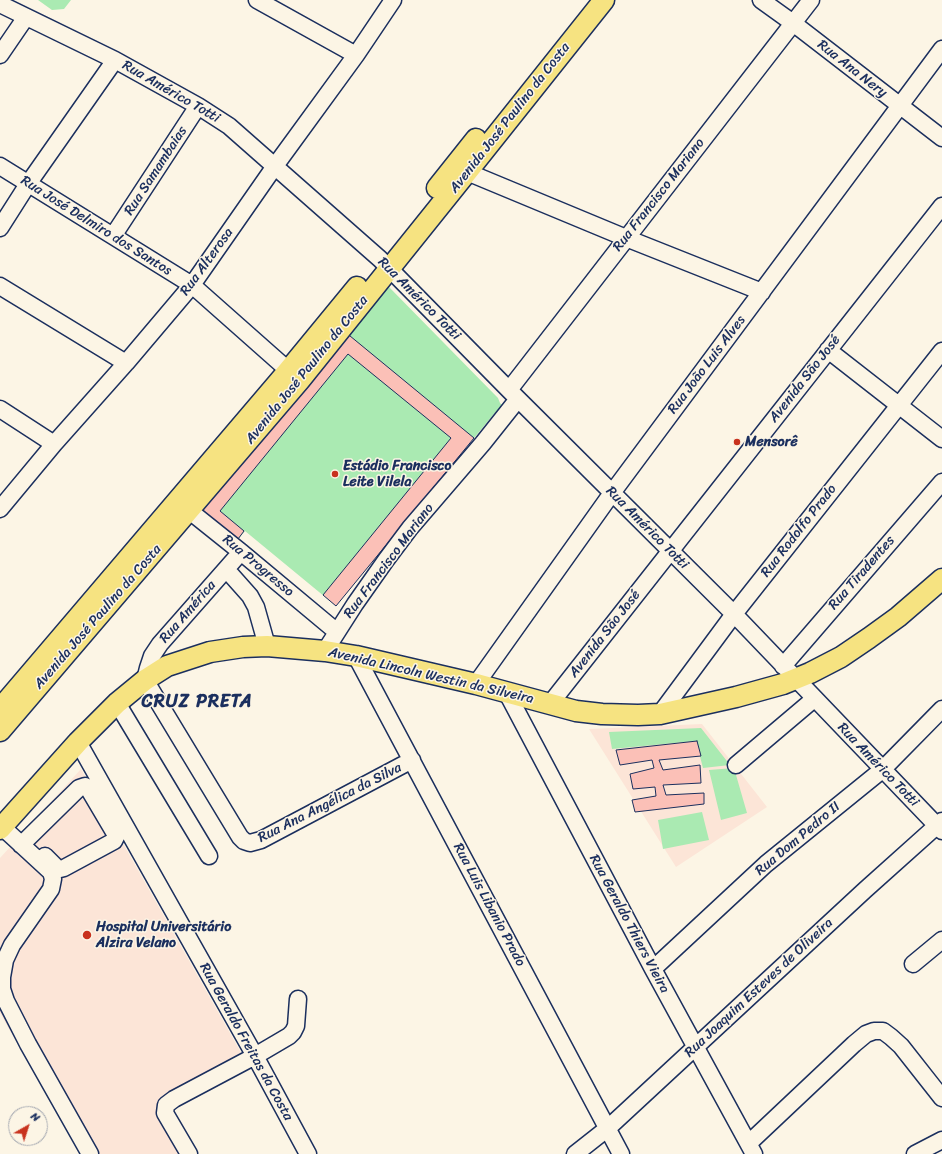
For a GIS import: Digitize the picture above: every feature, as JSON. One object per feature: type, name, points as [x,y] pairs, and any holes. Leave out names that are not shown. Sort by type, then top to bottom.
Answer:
[{"type":"main road","name":"Avenida José Paulino da Costa","points":[[0,732],[184,506],[294,376],[598,0]]},
{"type":"main road","name":"Avenida José Paulino da Costa","points":[[0,709],[184,506]]},
{"type":"main road","name":"Avenida Lincoln Westin da Silveira","points":[[1,827],[78,742],[117,703],[145,680],[166,666],[203,654],[243,647],[267,646],[325,651],[356,656],[476,684],[576,711],[638,716],[660,714],[736,697],[790,672],[841,657],[898,617],[942,579]]},
{"type":"street","points":[[257,0],[356,55]]},
{"type":"street","name":"Rua Alterosa","points":[[0,509],[54,444],[126,363],[192,285],[275,166],[356,55],[393,0]]},
{"type":"street","name":"Rua Ana Nery","points":[[761,0],[942,138]]},
{"type":"street","name":"Rua Francisco Mariano","points":[[325,651],[355,604],[513,395],[626,238],[811,0]]},
{"type":"street","name":"Rua Américo Totti","points":[[0,4],[115,60],[198,106],[229,126],[275,166],[385,264],[513,395],[734,614],[882,770],[940,826]]},
{"type":"street","points":[[0,55],[26,17]]},
{"type":"street","name":"Rua João Luis Alves","points":[[476,684],[612,493],[942,49]]},
{"type":"street","points":[[0,228],[28,184],[115,60]]},
{"type":"street","name":"Rua Samambaias","points":[[113,236],[198,106]]},
{"type":"street","name":"Rua José Delmiro dos Santos","points":[[0,166],[192,285],[294,376]]},
{"type":"street","points":[[462,168],[626,238],[762,292]]},
{"type":"street","name":"Avenida São José","points":[[550,704],[942,206]]},
{"type":"street","points":[[0,286],[126,363]]},
{"type":"street","points":[[828,350],[942,439]]},
{"type":"street","name":"Rua Rodolfo Prado","points":[[660,714],[734,614],[942,351]]},
{"type":"street","points":[[0,409],[54,444]]},
{"type":"street","name":"Rua Tiradentes","points":[[790,672],[942,482]]},
{"type":"street","name":"Rua Progresso","points":[[184,506],[337,632]]},
{"type":"street","name":"Rua América","points":[[145,680],[152,656],[160,644],[241,552]]},
{"type":"street","points":[[226,569],[241,585],[256,606],[267,646]]},
{"type":"street","name":"Rua Luis Libanio Prado","points":[[356,656],[621,1154]]},
{"type":"street","name":"Rua Ana Angélica da Silva","points":[[145,680],[235,829],[244,841],[250,843],[261,840],[412,760]]},
{"type":"street","name":"Rua Geraldo Thiers Vieira","points":[[507,693],[653,969],[751,1148]]},
{"type":"street","points":[[736,765],[814,699]]},
{"type":"street","points":[[117,703],[209,856]]},
{"type":"street","name":"Rua Dom Pedro II","points":[[653,969],[766,864],[882,770],[942,709]]},
{"type":"street","name":"Rua Geraldo Freitas da Costa","points":[[78,742],[256,1056],[308,1154]]},
{"type":"street","points":[[1,827],[24,841],[60,869],[112,842],[116,837],[88,788],[82,786],[24,841]]},
{"type":"street","name":"Rua Joaquim Esteves de Oliveira","points":[[575,1154],[608,1128],[865,890],[940,826]]},
{"type":"street","points":[[24,841],[51,872],[53,879],[52,889],[12,945],[5,960],[2,976],[2,989],[6,1001],[28,1044],[90,1154]]},
{"type":"street","points":[[913,964],[942,940]]},
{"type":"street","points":[[189,1154],[165,1113],[166,1105],[174,1099],[256,1056],[294,1032],[296,1026],[298,999]]},
{"type":"street","points":[[751,1148],[854,1044],[866,1034],[874,1031],[883,1031],[901,1046],[942,1098]]},
{"type":"street","points":[[915,1154],[942,1140]]},
{"type":"shaded area","points":[[702,724],[767,807],[676,867],[589,729]]},
{"type":"shaded area","name":"Hospital Universitário Alzira Velano","points":[[81,769],[248,1065],[168,1108],[193,1154],[80,1154],[0,1013],[0,858]]},
{"type":"green space","points":[[38,0],[71,0],[64,9],[52,10]]},
{"type":"green space","name":"Estádio Francisco Leite Vilela","points":[[389,287],[498,398],[502,405],[336,606],[245,531],[235,543],[195,511],[381,289]]},
{"type":"green space","points":[[701,728],[730,765],[703,768],[696,741],[612,749],[609,732]]},
{"type":"green space","points":[[734,768],[747,813],[721,820],[709,770]]},
{"type":"green space","points":[[702,812],[709,840],[663,849],[658,820]]},
{"type":"building","points":[[344,331],[474,438],[336,606],[323,595],[451,438],[348,354],[220,511],[244,531],[235,543],[195,511]]},
{"type":"building","points":[[697,741],[701,756],[659,760],[663,770],[700,765],[701,783],[663,785],[666,795],[704,793],[704,804],[635,812],[632,800],[656,796],[655,787],[633,789],[630,774],[654,768],[652,760],[620,765],[616,750]]},
{"type":"place","name":"Mensorê","points":[[737,442]]},
{"type":"place","name":"Estádio Francisco Leite Vilela","points":[[335,474]]},
{"type":"place","name":"Hospital Universitário Alzira Velano","points":[[87,935]]},
{"type":"district","name":"CRUZ PRETA","points":[[197,702]]}]
